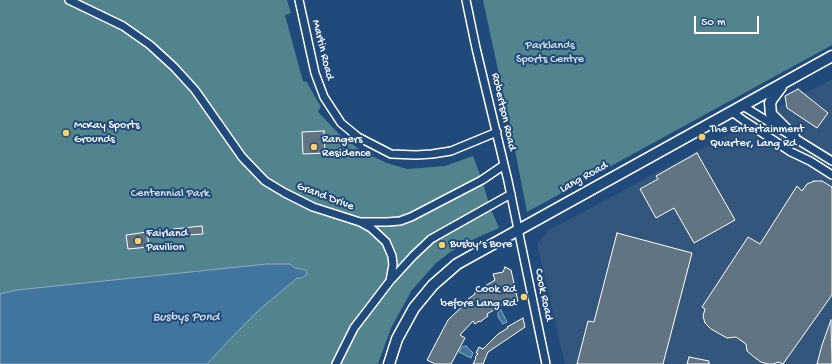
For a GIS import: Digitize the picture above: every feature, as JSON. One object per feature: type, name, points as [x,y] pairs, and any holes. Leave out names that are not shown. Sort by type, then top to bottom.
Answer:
[{"type":"street","name":"Grand Drive","points":[[69,0],[124,26],[150,45],[174,67],[195,90],[242,157],[265,181],[313,207],[360,222],[379,235],[388,247],[392,256],[393,265],[390,281],[354,328],[336,364]]},
{"type":"street","name":"Martin Road","points":[[299,0],[315,73],[324,97],[341,124],[358,137],[392,154],[416,155],[432,154],[451,150],[497,132]]},
{"type":"street","name":"Robertson Road","points":[[466,0],[518,230]]},
{"type":"street","name":"Lang Road","points":[[389,364],[405,322],[414,308],[433,285],[457,264],[832,56]]},
{"type":"street","points":[[785,82],[772,99],[770,108],[772,116],[794,137]]},
{"type":"street","points":[[743,106],[832,161]]},
{"type":"street","points":[[732,112],[791,152],[810,161],[832,175]]},
{"type":"street","points":[[360,222],[400,221],[411,217],[482,180],[504,165]]},
{"type":"street","points":[[390,281],[398,271],[431,239],[511,194]]},
{"type":"street","name":"Cook Road","points":[[518,230],[546,364]]},
{"type":"shaded area","points":[[832,79],[832,364],[565,364],[537,244],[549,230]]},
{"type":"green space","name":"Centennial Park","points":[[0,0],[287,0],[291,13],[285,15],[302,78],[304,82],[306,81],[321,107],[318,111],[319,113],[340,135],[363,152],[387,163],[407,169],[445,166],[473,156],[490,207],[499,228],[465,243],[436,263],[412,290],[391,328],[378,364],[0,364]]},
{"type":"green space","name":"Parklands Sports Centre","points":[[483,0],[832,0],[832,45],[527,212]]},
{"type":"water","name":"Busbys Pond","points":[[267,264],[290,264],[295,268],[306,270],[307,274],[302,278],[297,278],[258,311],[207,364],[0,364],[0,294],[17,290]]},
{"type":"water","points":[[501,310],[507,322],[503,324],[498,317],[498,312]]},
{"type":"water","points":[[466,346],[473,353],[471,358],[459,352],[462,347]]},
{"type":"building","points":[[798,89],[828,113],[817,128],[787,108],[785,96]]},
{"type":"building","name":"Rangers Residence","points":[[324,131],[325,153],[303,154],[302,132]]},
{"type":"building","points":[[697,153],[735,220],[694,243],[674,208],[656,218],[640,189],[658,179],[656,176]]},
{"type":"building","points":[[814,181],[822,181],[832,187],[832,295],[783,364],[779,362],[768,364],[761,362],[754,357],[747,351],[746,344],[736,337],[727,338],[711,329],[705,323],[703,316],[705,309],[702,307],[748,237],[760,244],[797,186],[802,191],[807,184]]},
{"type":"building","points":[[202,226],[203,234],[173,236],[173,229]]},
{"type":"building","name":"Fairland Pavilion","points":[[147,232],[149,247],[128,249],[126,235]]},
{"type":"building","points":[[617,233],[692,253],[663,364],[577,364],[588,321],[594,322]]},
{"type":"building","points":[[505,267],[511,270],[518,301],[502,305],[487,314],[488,316],[480,322],[479,321],[475,324],[473,321],[460,335],[465,338],[451,364],[435,364],[427,360],[448,320],[468,301],[468,299],[475,294],[475,292],[495,280],[493,274],[503,272]]},
{"type":"building","points":[[523,318],[525,327],[488,352],[483,364],[473,364],[476,358],[475,357],[478,354],[476,353],[479,347],[483,349],[498,334],[508,328],[507,327]]},
{"type":"building","points":[[831,320],[832,364],[817,364],[822,345]]},
{"type":"building","points":[[689,357],[709,361],[709,364],[687,364]]},
{"type":"place","name":"McKay Sports Grounds","points":[[66,133]]},
{"type":"place","name":"The Entertainment Quarter, Lang Rd","points":[[702,137]]},
{"type":"place","name":"Rangers Residence","points":[[314,147]]},
{"type":"place","name":"Fairland Pavilion","points":[[138,241]]},
{"type":"place","name":"Busby’s Bore","points":[[442,245]]},
{"type":"place","name":"Cook Rd before Lang Rd","points":[[524,297]]}]
